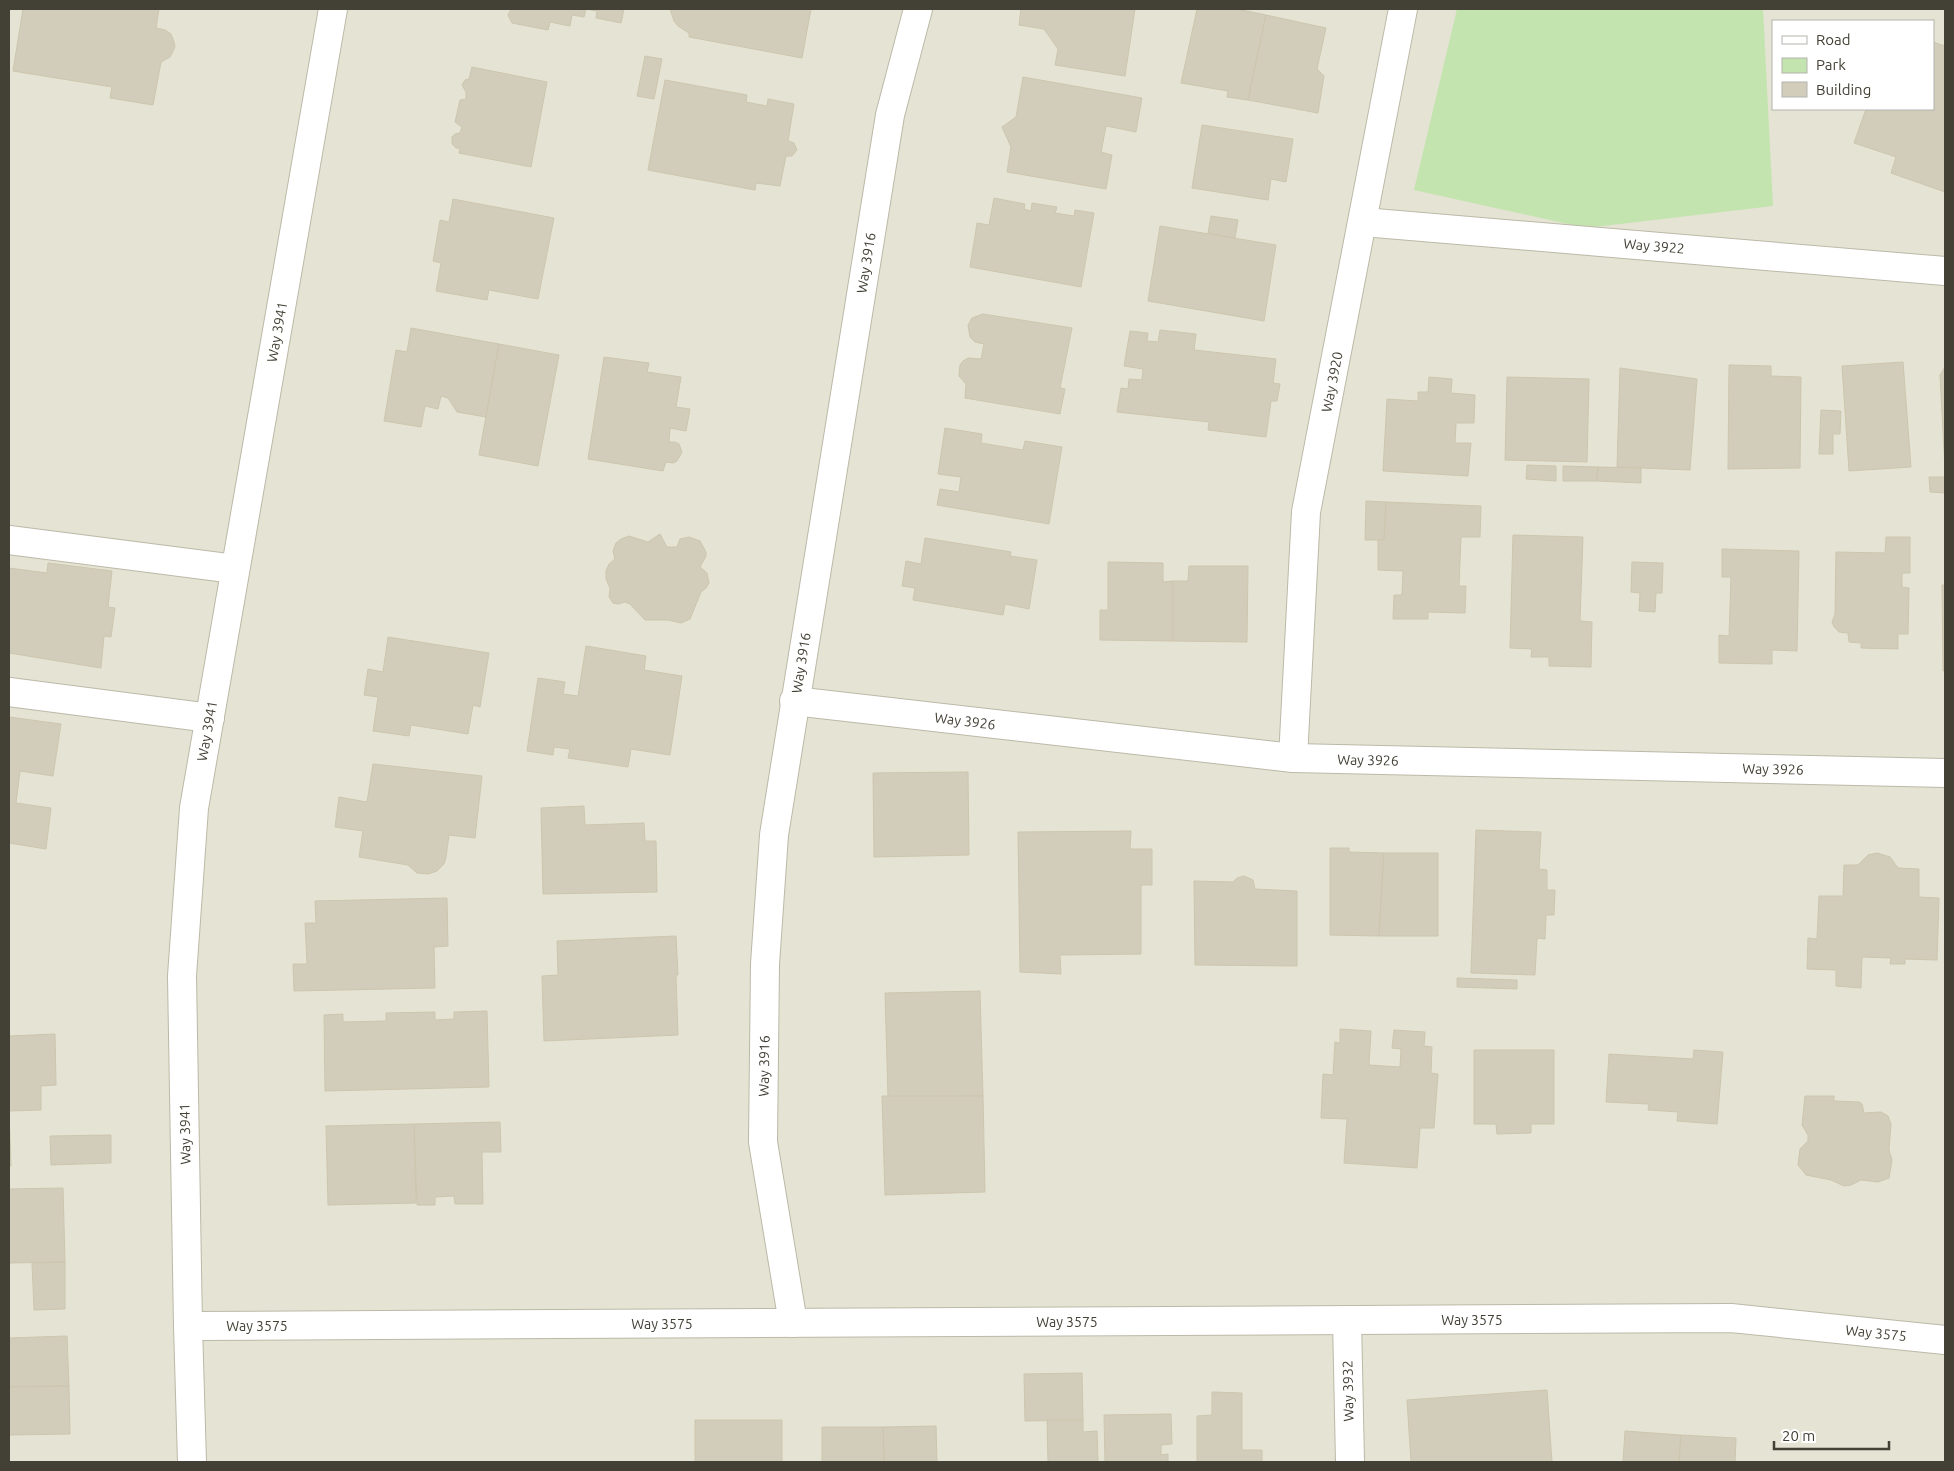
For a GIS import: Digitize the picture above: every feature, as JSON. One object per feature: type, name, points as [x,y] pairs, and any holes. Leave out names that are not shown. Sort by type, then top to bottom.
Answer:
[{"type":"street","name":"Way 3941","points":[[192,1462],[182,976],[194,808],[333,9]]},
{"type":"street","name":"Way 3916","points":[[793,1323],[763,1142],[765,964],[774,835],[794,701],[890,115],[918,9]]},
{"type":"street","name":"Way 3920","points":[[1293,758],[1306,512],[1403,9]]},
{"type":"street","name":"Way 3922","points":[[1363,222],[1945,271]]},
{"type":"street","points":[[9,540],[235,569]]},
{"type":"street","points":[[9,692],[210,718]]},
{"type":"street","name":"Way 3926","points":[[794,701],[1293,758],[1945,773]]},
{"type":"street","name":"Way 3575","points":[[188,1326],[1731,1318],[1945,1340]]},
{"type":"street","name":"Way 3932","points":[[1347,1320],[1350,1462]]},
{"type":"shaded area","points":[[9,9],[1945,9],[1945,1462],[9,1462]]},
{"type":"green space","points":[[1457,9],[1763,9],[1773,206],[1586,228],[1414,190]]},
{"type":"building","points":[[23,9],[159,9],[156,28],[171,34],[175,47],[170,57],[161,62],[153,105],[110,98],[112,87],[13,71]]},
{"type":"building","points":[[511,9],[586,9],[584,17],[572,15],[570,26],[550,22],[548,30],[512,23],[508,15]]},
{"type":"building","points":[[586,9],[624,9],[621,23],[596,18],[597,11]]},
{"type":"building","points":[[670,9],[811,9],[802,58],[689,37],[689,33],[674,21]]},
{"type":"building","points":[[1021,9],[1135,9],[1125,76],[1055,65],[1058,49],[1044,29],[1019,25]]},
{"type":"building","points":[[1197,9],[1237,9],[1266,15],[1248,100],[1227,97],[1228,91],[1181,83]]},
{"type":"building","points":[[1266,15],[1326,28],[1317,69],[1324,76],[1318,113],[1248,100]]},
{"type":"building","points":[[1934,42],[1945,46],[1945,192],[1891,173],[1896,157],[1854,143],[1866,110],[1934,110]]},
{"type":"building","points":[[645,56],[662,59],[654,99],[637,96]]},
{"type":"building","points":[[472,67],[547,82],[531,167],[459,153],[460,148],[456,148],[452,144],[452,137],[460,133],[462,127],[455,122],[460,100],[466,99],[466,92],[462,85],[465,80],[469,79]]},
{"type":"building","points":[[1023,77],[1142,98],[1136,132],[1106,126],[1101,152],[1112,155],[1106,189],[1007,172],[1011,147],[1002,127],[1016,117]]},
{"type":"building","points":[[665,80],[747,95],[746,102],[767,106],[768,99],[794,104],[788,141],[794,143],[797,150],[792,156],[786,156],[780,186],[756,183],[755,190],[648,170]]},
{"type":"building","points":[[1202,125],[1293,139],[1286,182],[1271,179],[1268,200],[1192,188]]},
{"type":"building","points":[[994,198],[1025,204],[1024,209],[1031,211],[1032,203],[1057,207],[1055,213],[1074,216],[1075,210],[1094,213],[1081,287],[970,267],[977,223],[989,225]]},
{"type":"building","points":[[453,199],[554,218],[538,299],[489,290],[487,300],[436,291],[441,263],[433,261],[440,220],[449,222]]},
{"type":"building","points":[[1211,216],[1238,220],[1235,238],[1208,233]]},
{"type":"building","points":[[1160,226],[1276,245],[1264,321],[1148,301]]},
{"type":"building","points":[[983,314],[1072,328],[1060,388],[1065,389],[1060,414],[965,398],[966,384],[959,376],[960,365],[968,358],[981,359],[984,344],[975,342],[970,337],[968,325],[972,318]]},
{"type":"building","points":[[411,328],[499,344],[486,417],[457,412],[448,398],[441,396],[438,409],[425,406],[421,427],[384,421],[396,350],[407,352]]},
{"type":"building","points":[[1160,330],[1196,334],[1194,350],[1276,359],[1273,383],[1280,384],[1277,401],[1271,401],[1266,437],[1208,430],[1209,422],[1117,412],[1121,388],[1128,389],[1129,379],[1142,380],[1143,369],[1124,366],[1130,331],[1148,333],[1147,341],[1158,342]]},
{"type":"building","points":[[499,344],[559,355],[538,466],[479,455]]},
{"type":"building","points":[[604,357],[649,363],[647,372],[681,377],[676,407],[690,409],[686,431],[670,428],[669,442],[679,444],[682,452],[677,461],[673,463],[666,462],[663,471],[588,459]]},
{"type":"building","points":[[1903,362],[1911,467],[1849,471],[1842,366]]},
{"type":"building","points":[[1729,365],[1771,366],[1771,376],[1801,377],[1800,468],[1728,469]]},
{"type":"building","points":[[1945,367],[1945,469],[1940,375]]},
{"type":"building","points":[[1620,368],[1697,379],[1690,470],[1617,467]]},
{"type":"building","points":[[1429,377],[1452,379],[1451,393],[1475,395],[1474,423],[1456,423],[1455,443],[1471,443],[1468,476],[1383,471],[1387,399],[1418,401],[1418,392],[1428,392]]},
{"type":"building","points":[[1507,377],[1589,379],[1587,462],[1505,460]]},
{"type":"building","points":[[1821,410],[1841,411],[1840,434],[1833,434],[1833,454],[1819,454]]},
{"type":"building","points":[[945,428],[982,434],[981,443],[1023,450],[1025,441],[1062,447],[1049,524],[937,505],[940,489],[959,492],[961,477],[938,474]]},
{"type":"building","points":[[1527,465],[1556,466],[1556,481],[1526,479]]},
{"type":"building","points":[[1563,466],[1598,467],[1597,481],[1563,481]]},
{"type":"building","points":[[1598,467],[1641,468],[1641,483],[1597,481]]},
{"type":"building","points":[[1929,477],[1945,477],[1945,493],[1930,492]]},
{"type":"building","points":[[1366,501],[1386,502],[1384,540],[1365,540]]},
{"type":"building","points":[[1386,502],[1481,506],[1480,537],[1461,537],[1459,586],[1466,586],[1465,613],[1428,612],[1428,619],[1393,619],[1394,595],[1402,595],[1403,571],[1378,570],[1378,540],[1384,540]]},
{"type":"building","points":[[660,534],[667,547],[677,547],[680,539],[689,537],[700,541],[706,552],[700,567],[707,573],[709,583],[701,592],[690,619],[681,623],[668,620],[645,620],[630,604],[625,602],[613,603],[609,597],[610,588],[606,579],[606,571],[609,564],[615,559],[613,551],[616,543],[629,536],[648,542]]},
{"type":"building","points":[[1513,535],[1583,537],[1580,621],[1592,622],[1591,667],[1549,666],[1549,657],[1531,657],[1532,649],[1510,648]]},
{"type":"building","points":[[1886,537],[1910,537],[1910,573],[1902,573],[1902,587],[1909,588],[1908,634],[1898,634],[1898,649],[1861,648],[1861,643],[1849,642],[1848,633],[1839,632],[1832,622],[1835,614],[1836,552],[1885,553]]},
{"type":"building","points":[[925,538],[1011,552],[1010,556],[1037,560],[1029,609],[1005,604],[1003,615],[913,600],[915,588],[902,586],[906,561],[921,564]]},
{"type":"building","points":[[1722,549],[1799,551],[1797,651],[1772,650],[1772,664],[1719,663],[1719,635],[1729,636],[1731,577],[1722,577]]},
{"type":"building","points":[[1108,562],[1163,563],[1163,582],[1173,581],[1173,641],[1100,640],[1100,610],[1108,610]]},
{"type":"building","points":[[1632,562],[1663,563],[1662,593],[1656,593],[1655,612],[1639,611],[1640,593],[1631,592]]},
{"type":"building","points":[[48,563],[112,571],[108,607],[115,608],[111,637],[104,636],[101,668],[9,653],[9,568],[47,573]]},
{"type":"building","points":[[1189,566],[1248,566],[1247,642],[1173,641],[1173,581],[1188,581]]},
{"type":"building","points":[[1942,585],[1945,585],[1945,671],[1943,671]]},
{"type":"building","points":[[388,637],[489,653],[480,707],[473,705],[468,734],[411,725],[409,736],[373,731],[378,697],[364,695],[368,669],[383,672]]},
{"type":"building","points":[[586,646],[646,656],[644,670],[682,676],[670,755],[631,749],[628,767],[568,758],[570,749],[554,747],[553,755],[527,751],[538,678],[565,682],[563,694],[578,696]]},
{"type":"building","points":[[9,717],[61,724],[53,776],[20,771],[16,803],[51,808],[46,849],[9,843]]},
{"type":"building","points":[[373,764],[482,776],[475,838],[449,835],[444,864],[437,871],[428,874],[417,873],[408,865],[359,857],[363,831],[335,827],[339,797],[367,802]]},
{"type":"building","points":[[968,772],[969,855],[874,857],[873,773]]},
{"type":"building","points":[[584,806],[585,825],[644,823],[645,841],[656,841],[657,892],[543,894],[541,808]]},
{"type":"building","points":[[1476,830],[1541,832],[1539,869],[1547,870],[1547,890],[1555,890],[1554,915],[1546,915],[1545,939],[1537,938],[1535,975],[1471,973]]},
{"type":"building","points":[[1131,831],[1130,849],[1152,849],[1152,885],[1141,885],[1141,954],[1060,955],[1061,974],[1020,972],[1018,832]]},
{"type":"building","points":[[1330,848],[1349,848],[1349,852],[1384,853],[1379,936],[1330,935]]},
{"type":"building","points":[[1384,853],[1438,853],[1438,936],[1379,936]]},
{"type":"building","points":[[1877,853],[1890,857],[1898,868],[1919,869],[1919,897],[1939,898],[1937,960],[1905,959],[1905,964],[1890,964],[1891,958],[1862,957],[1861,988],[1836,986],[1836,970],[1807,969],[1808,938],[1817,939],[1819,896],[1843,896],[1844,865],[1858,865],[1868,855]]},
{"type":"building","points":[[1244,876],[1253,880],[1255,889],[1297,891],[1297,966],[1195,965],[1194,881],[1233,882],[1237,878]]},
{"type":"building","points":[[447,898],[448,946],[434,947],[435,988],[294,991],[293,964],[307,964],[305,923],[316,923],[315,901]]},
{"type":"building","points":[[676,936],[678,1035],[544,1041],[542,976],[558,975],[557,941]]},
{"type":"building","points":[[1457,978],[1517,980],[1517,989],[1457,987]]},
{"type":"building","points":[[980,991],[983,1096],[888,1097],[885,993]]},
{"type":"building","points":[[487,1011],[489,1087],[325,1091],[324,1015],[343,1014],[343,1022],[386,1021],[386,1013],[435,1012],[435,1020],[454,1019],[454,1012]]},
{"type":"building","points":[[1340,1029],[1371,1031],[1369,1065],[1400,1067],[1401,1049],[1392,1048],[1394,1030],[1425,1032],[1424,1046],[1432,1047],[1431,1073],[1438,1074],[1434,1128],[1420,1128],[1417,1168],[1344,1163],[1347,1119],[1321,1118],[1323,1074],[1333,1075],[1335,1042],[1340,1043]]},
{"type":"building","points":[[55,1034],[56,1085],[41,1086],[41,1110],[9,1111],[9,1036]]},
{"type":"building","points":[[1474,1050],[1554,1050],[1554,1124],[1531,1124],[1531,1133],[1497,1134],[1496,1124],[1474,1124]]},
{"type":"building","points":[[1694,1050],[1723,1052],[1717,1124],[1677,1121],[1678,1112],[1648,1110],[1649,1104],[1606,1102],[1609,1054],[1693,1059]]},
{"type":"building","points":[[882,1096],[983,1096],[985,1192],[885,1195]]},
{"type":"building","points":[[1805,1096],[1834,1096],[1834,1101],[1859,1102],[1862,1104],[1864,1113],[1881,1112],[1888,1116],[1891,1124],[1889,1150],[1892,1160],[1889,1178],[1878,1182],[1861,1180],[1844,1186],[1831,1180],[1806,1175],[1798,1165],[1800,1149],[1808,1141],[1808,1135],[1802,1125]]},
{"type":"building","points":[[9,1111],[11,1166],[9,1166]]},
{"type":"building","points":[[500,1122],[501,1152],[482,1152],[483,1204],[455,1204],[454,1196],[435,1197],[435,1205],[417,1205],[414,1124]]},
{"type":"building","points":[[414,1124],[416,1203],[328,1205],[326,1126]]},
{"type":"building","points":[[111,1135],[111,1163],[51,1165],[50,1136]]},
{"type":"building","points":[[63,1188],[65,1262],[9,1263],[9,1189]]},
{"type":"building","points":[[65,1262],[65,1309],[34,1310],[32,1263]]},
{"type":"building","points":[[67,1336],[69,1386],[9,1387],[9,1338]]},
{"type":"building","points":[[1082,1373],[1083,1420],[1025,1421],[1024,1374]]},
{"type":"building","points":[[69,1386],[70,1434],[9,1435],[9,1387]]},
{"type":"building","points":[[1547,1390],[1552,1462],[1411,1462],[1407,1400]]},
{"type":"building","points":[[1212,1392],[1242,1393],[1242,1450],[1262,1450],[1262,1462],[1197,1462],[1197,1416],[1212,1415]]},
{"type":"building","points":[[1171,1414],[1172,1444],[1161,1445],[1161,1455],[1168,1454],[1168,1462],[1105,1462],[1104,1415]]},
{"type":"building","points":[[695,1420],[782,1420],[782,1462],[695,1462]]},
{"type":"building","points":[[1047,1420],[1083,1420],[1083,1432],[1097,1431],[1098,1462],[1048,1462]]},
{"type":"building","points":[[936,1426],[937,1462],[884,1462],[883,1427]]},
{"type":"building","points":[[822,1427],[883,1427],[884,1462],[822,1462]]},
{"type":"building","points":[[1625,1431],[1681,1435],[1679,1462],[1623,1462]]},
{"type":"building","points":[[1681,1435],[1736,1438],[1735,1462],[1679,1462]]}]
